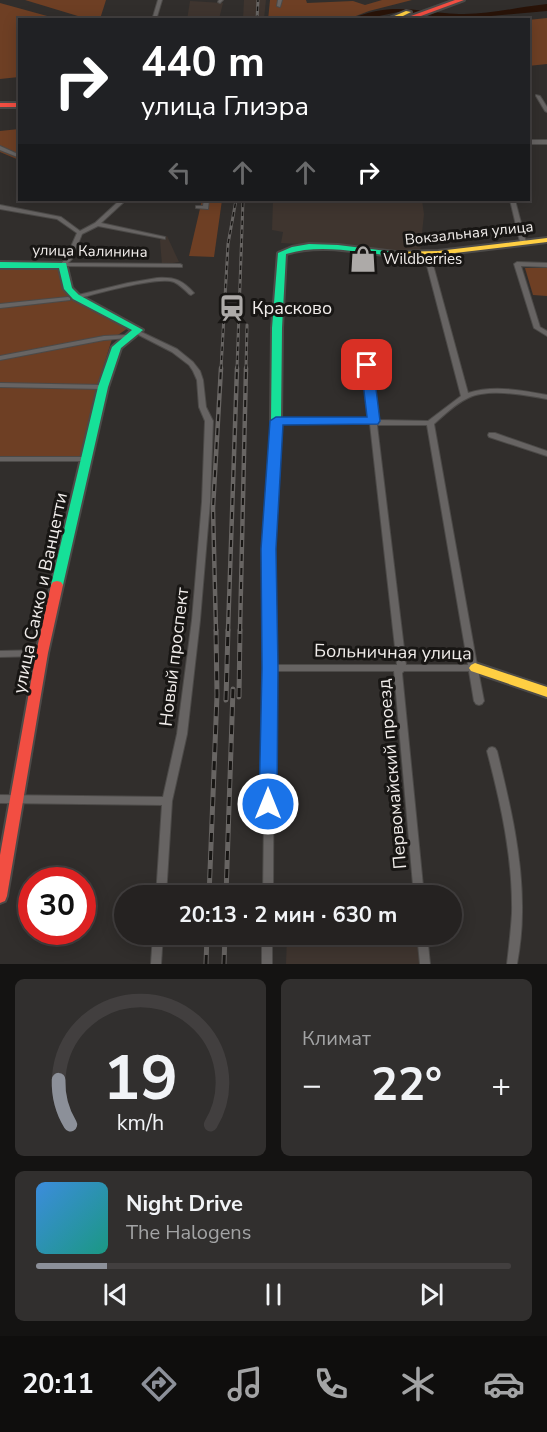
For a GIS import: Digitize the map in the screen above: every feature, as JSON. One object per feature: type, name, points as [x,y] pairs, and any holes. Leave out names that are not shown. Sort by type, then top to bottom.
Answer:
[{"type":"main road","points":[[394,18],[443,0]]},
{"type":"main road","points":[[409,18],[461,0]]},
{"type":"main road","points":[[0,99],[18,100]]},
{"type":"main road","points":[[0,105],[18,105]]},
{"type":"main road","name":"Вокзальная улица","points":[[276,421],[277,328],[282,253],[311,246],[375,254],[430,256],[547,240]]},
{"type":"main road","name":"улица Калинина","points":[[0,265],[63,265]]},
{"type":"main road","points":[[63,265],[72,298],[134,327],[137,332],[126,338]]},
{"type":"main road","name":"улица Сакко и Ванцетти","points":[[0,896],[42,653],[85,459],[103,387],[117,347],[126,338]]},
{"type":"main road","name":"Больничная улица","points":[[475,668],[547,692]]},
{"type":"street","points":[[155,18],[160,0]]},
{"type":"street","points":[[538,96],[547,111]]},
{"type":"street","points":[[530,142],[547,142]]},
{"type":"street","points":[[0,148],[18,156]]},
{"type":"street","points":[[63,265],[69,259],[80,233],[97,224],[122,201]]},
{"type":"street","points":[[198,207],[206,208],[206,201]]},
{"type":"street","points":[[512,201],[524,242]]},
{"type":"street","points":[[0,207],[59,218],[80,233]]},
{"type":"street","points":[[97,224],[163,238]]},
{"type":"street","points":[[430,256],[465,396]]},
{"type":"street","points":[[547,265],[517,264],[537,328],[547,334]]},
{"type":"street","name":"улица Калинина","points":[[63,265],[180,266]]},
{"type":"street","points":[[0,306],[72,298],[143,282],[169,279],[175,280],[191,293]]},
{"type":"street","name":"Новый проспект","points":[[137,332],[177,352],[193,366],[199,378],[202,411],[209,421],[206,502],[196,620],[182,734],[167,801],[162,885]]},
{"type":"street","points":[[0,358],[104,338],[126,338]]},
{"type":"street","name":"Первомайский проезд","points":[[367,365],[402,667],[398,672],[418,885]]},
{"type":"street","points":[[0,386],[103,387]]},
{"type":"street","points":[[268,885],[270,668],[268,549],[276,421],[430,423],[465,396],[501,391],[547,396]]},
{"type":"street","points":[[430,423],[479,701]]},
{"type":"street","points":[[492,435],[547,454]]},
{"type":"street","points":[[0,459],[85,459]]},
{"type":"street","points":[[0,654],[42,653]]},
{"type":"street","name":"Больничная улица","points":[[270,668],[475,668]]},
{"type":"street","points":[[492,751],[502,792],[515,881],[518,930],[512,964]]},
{"type":"street","points":[[0,799],[167,801]]},
{"type":"street","points":[[156,964],[157,945]]},
{"type":"street","points":[[267,945],[267,964]]},
{"type":"street","points":[[423,945],[425,964]]},
{"type":"shaded area","points":[[25,0],[106,0],[100,18],[84,18]]},
{"type":"shaded area","points":[[244,0],[266,0],[264,18],[243,18]]},
{"type":"shaded area","points":[[270,0],[306,0],[307,3],[353,1],[365,5],[382,0],[412,0],[351,18],[268,18]]},
{"type":"shaded area","points":[[190,1],[223,3],[219,18],[187,18]]},
{"type":"shaded area","points":[[0,3],[54,18],[18,18],[18,77],[0,79]]},
{"type":"shaded area","points":[[547,4],[547,11],[469,18],[398,12],[370,18],[353,18],[391,9],[459,14]]},
{"type":"shaded area","points":[[547,18],[547,64],[530,66],[530,20]]},
{"type":"shaded area","points":[[18,129],[18,160],[0,152],[0,131]]},
{"type":"shaded area","points":[[202,201],[222,201],[214,257],[189,256]]},
{"type":"shaded area","points":[[273,201],[422,201],[424,214],[420,253],[378,253],[363,248],[281,243],[283,232],[272,230]]},
{"type":"shaded area","points":[[167,236],[179,262],[162,265],[160,240]]},
{"type":"shaded area","points":[[0,267],[59,267],[65,290],[128,328],[112,339],[98,384],[82,456],[0,457]]},
{"type":"shaded area","points":[[525,268],[547,268],[547,296],[533,295]]},
{"type":"shaded area","points":[[287,945],[419,945],[421,964],[286,964]]},
{"type":"railway","points":[[257,18],[258,0]]},
{"type":"railway","points":[[221,369],[228,244],[236,201]]},
{"type":"railway","points":[[237,369],[243,201]]},
{"type":"railway","points":[[246,369],[247,325]]},
{"type":"railway","points":[[216,631],[213,508],[221,368]]},
{"type":"railway","points":[[228,631],[237,368]]},
{"type":"railway","points":[[240,631],[246,368]]},
{"type":"railway","points":[[209,885],[217,695],[216,630]]},
{"type":"railway","points":[[226,700],[228,630]]},
{"type":"railway","points":[[239,697],[240,630]]},
{"type":"railway","points":[[226,885],[233,689]]},
{"type":"railway","points":[[206,964],[207,945]]},
{"type":"railway","points":[[224,964],[225,945]]},
{"type":"traffic: fast","points":[[276,421],[277,328],[282,253],[323,246],[395,254]]},
{"type":"traffic: fast","points":[[0,265],[63,265],[68,289],[76,297],[138,330],[117,347],[103,387],[57,585]]},
{"type":"traffic: slow","points":[[393,18],[408,12]]},
{"type":"traffic: slow","points":[[395,254],[438,253],[547,240]]},
{"type":"traffic: slow","points":[[475,668],[547,692]]},
{"type":"traffic: jam","points":[[409,18],[461,0]]},
{"type":"traffic: jam","points":[[0,105],[18,105]]},
{"type":"traffic: jam","points":[[0,896],[42,653],[57,585]]},
{"type":"place","name":"Wildberries","points":[[363,259]]},
{"type":"place","name":"Красково","points":[[232,308]]},
{"type":"route","points":[[268,804],[270,668],[268,549],[276,421],[374,421],[367,365]]}]
